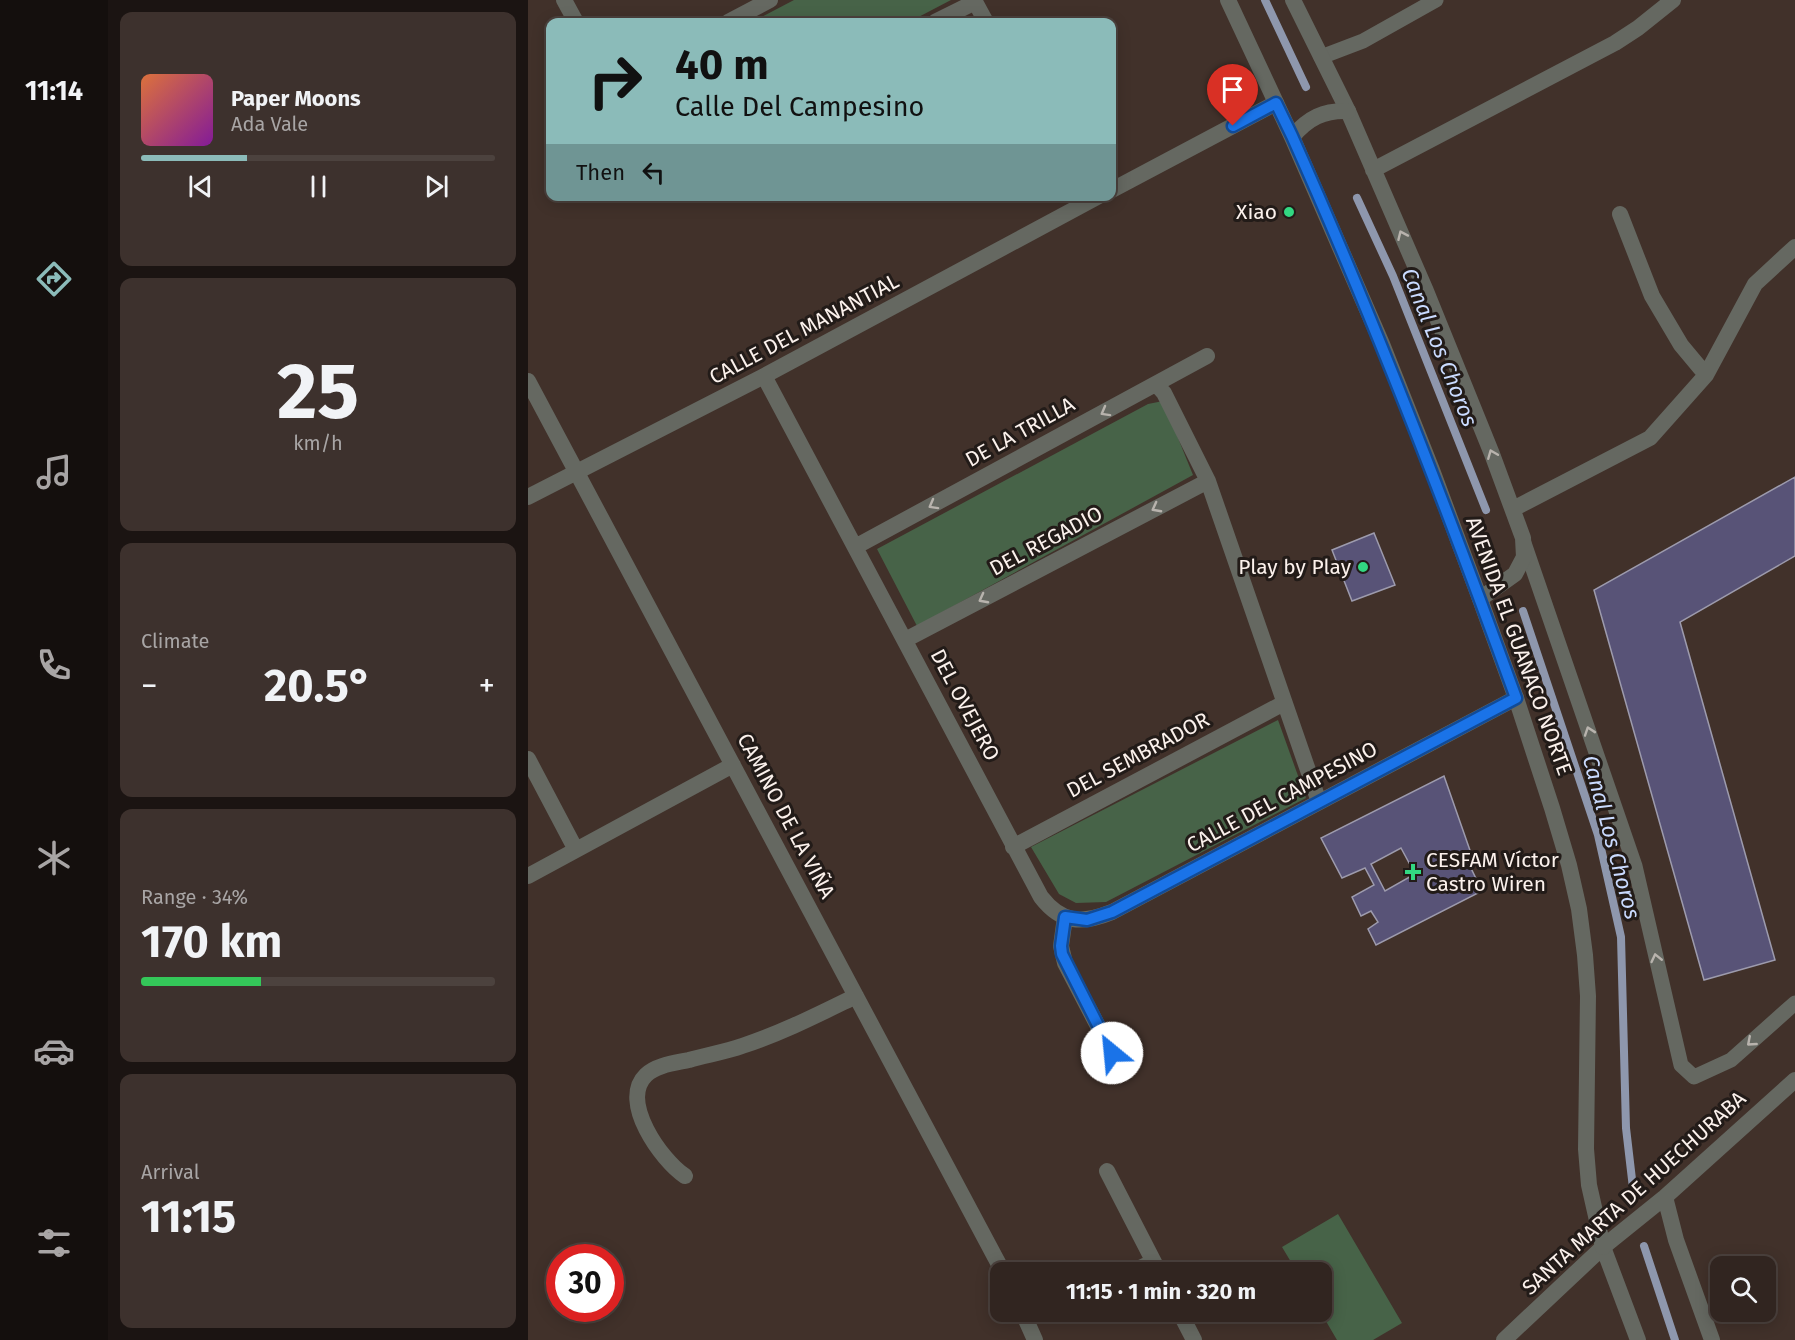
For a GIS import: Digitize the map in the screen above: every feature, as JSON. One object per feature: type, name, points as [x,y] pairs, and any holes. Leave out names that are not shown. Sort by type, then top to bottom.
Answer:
[{"type":"street","points":[[564,0],[574,18]]},
{"type":"street","points":[[736,18],[770,0]]},
{"type":"street","name":"AVENIDA EL GUANACO NORTE","points":[[1228,0],[1292,136],[1382,344],[1432,471],[1516,698],[1569,864],[1579,909],[1588,996],[1586,1149],[1589,1185],[1603,1247],[1638,1340]]},
{"type":"street","points":[[1293,0],[1348,111],[1426,291],[1523,538],[1524,557],[1515,574],[1480,599]]},
{"type":"street","points":[[1373,170],[1615,43],[1673,0]]},
{"type":"street","points":[[942,18],[974,1],[984,18]]},
{"type":"street","points":[[1116,188],[1276,103]]},
{"type":"street","points":[[1292,136],[1301,126],[1318,115],[1348,111]]},
{"type":"street","name":"CALLE DEL MANANTIAL","points":[[528,497],[764,376],[1077,202]]},
{"type":"street","points":[[1620,214],[1652,296],[1681,345],[1706,375]]},
{"type":"street","points":[[1513,509],[1650,438],[1706,375],[1755,284],[1795,247]]},
{"type":"street","name":"DE LA TRILLA","points":[[855,548],[1208,357]]},
{"type":"street","name":"DEL OVEJERO","points":[[764,376],[1041,897],[1056,912],[1065,917]]},
{"type":"street","name":"CAMINO DE LA VIÑA","points":[[528,381],[998,1262]]},
{"type":"street","points":[[1156,384],[1164,393],[1208,481],[1319,802]]},
{"type":"street","name":"DEL REGADIO","points":[[905,640],[1208,481]]},
{"type":"street","name":"CALLE DEL CAMPESINO","points":[[1065,917],[1087,920],[1112,912],[1516,698]]},
{"type":"street","name":"DEL SEMBRADOR","points":[[1013,846],[1284,703]]},
{"type":"street","points":[[528,759],[576,850]]},
{"type":"street","points":[[528,876],[733,765]]},
{"type":"street","points":[[1065,917],[1062,954],[1112,1053]]},
{"type":"street","points":[[685,1176],[668,1163],[662,1155],[638,1111],[636,1091],[647,1074],[663,1066],[740,1047],[796,1025],[856,996]]},
{"type":"street","name":"SANTA MARTA DE HUECHURABA","points":[[1504,1340],[1603,1247],[1665,1197],[1795,1080]]},
{"type":"street","points":[[1107,1172],[1153,1262]]},
{"type":"street","points":[[1665,1197],[1683,1260],[1712,1340]]},
{"type":"street","points":[[1027,1322],[1035,1340]]},
{"type":"street","points":[[1185,1322],[1194,1340]]},
{"type":"lane","points":[[1321,57],[1364,41],[1436,0]]},
{"type":"lane","points":[[1523,538],[1635,866],[1681,1065],[1694,1077],[1731,1059],[1795,1003]]},
{"type":"green space","points":[[794,0],[951,0],[917,18],[760,18]]},
{"type":"green space","points":[[1163,401],[1193,475],[917,626],[877,549],[1148,404]]},
{"type":"green space","points":[[1278,720],[1306,798],[1106,902],[1076,903],[1059,894],[1031,847]]},
{"type":"green space","points":[[1338,1214],[1402,1323],[1373,1340],[1337,1340],[1326,1322],[1332,1322],[1332,1262],[1291,1262],[1282,1247]]},
{"type":"building","points":[[1795,477],[1795,556],[1680,622],[1775,960],[1704,980],[1594,590]]},
{"type":"building","name":"Play by Play","points":[[1374,533],[1395,585],[1352,601],[1332,550]]},
{"type":"building","points":[[1444,776],[1473,859],[1468,862],[1482,891],[1376,945],[1368,929],[1378,922],[1371,911],[1361,916],[1352,897],[1374,885],[1365,868],[1342,878],[1321,838]],"holes":[[[1401,848],[1415,874],[1385,891],[1371,864]]]},
{"type":"waterway","name":"Canal Los Choros","points":[[1265,0],[1306,87]]},
{"type":"waterway","name":"Canal Los Choros","points":[[1357,198],[1393,276],[1486,510]]},
{"type":"waterway","name":"Canal Los Choros","points":[[1523,611],[1598,835],[1621,937],[1626,1128],[1633,1188]]},
{"type":"waterway","name":"Canal Los Choros","points":[[1644,1246],[1675,1340]]},
{"type":"place","name":"Xiao","points":[[1289,212]]},
{"type":"place","name":"Play by Play","points":[[1363,567]]},
{"type":"place","name":"CESFAM Víctor Castro Wiren","points":[[1413,872]]},
{"type":"route","points":[[1112,1053],[1062,954],[1062,930],[1065,917],[1087,920],[1112,912],[1516,698],[1432,471],[1382,344],[1331,222],[1276,103],[1233,126]]}]
